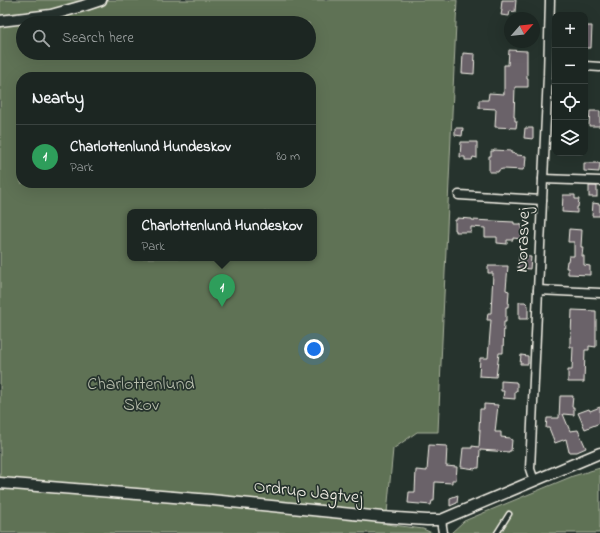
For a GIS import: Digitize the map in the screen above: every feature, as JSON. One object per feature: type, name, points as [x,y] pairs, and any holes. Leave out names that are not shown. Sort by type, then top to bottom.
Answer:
[{"type":"street","points":[[41,16],[51,15],[101,0]]},
{"type":"street","name":"Norasvej","points":[[534,481],[530,469],[543,179],[552,64],[550,0]]},
{"type":"street","points":[[0,20],[16,18]]},
{"type":"street","points":[[588,66],[600,67]]},
{"type":"street","points":[[543,179],[600,181]]},
{"type":"street","points":[[459,195],[542,200]]},
{"type":"street","points":[[538,290],[600,293]]},
{"type":"street","name":"Ordrup Jagtvej","points":[[0,483],[211,500],[382,517],[441,520],[600,453]]},
{"type":"street","points":[[441,520],[443,533]]},
{"type":"lane","points":[[497,533],[509,514]]},
{"type":"green space","name":"Charlottenlund Skov","points":[[0,0],[457,0],[438,432],[417,432],[393,449],[386,524],[423,529],[432,533],[0,533]]},
{"type":"green space","points":[[600,468],[600,533],[451,533],[464,521],[573,476]]},
{"type":"building","points":[[502,0],[516,0],[515,12],[504,12],[504,15],[501,15]]},
{"type":"building","points":[[588,26],[592,26],[591,48],[588,48]]},
{"type":"building","points":[[509,50],[527,51],[528,87],[515,87],[514,117],[515,121],[517,121],[516,128],[495,127],[496,109],[479,108],[479,100],[488,100],[489,93],[504,94],[504,65],[508,65]]},
{"type":"building","points":[[463,53],[475,54],[474,74],[462,73]]},
{"type":"building","points":[[590,111],[600,111],[600,126],[589,126]]},
{"type":"building","points":[[455,128],[463,128],[462,136],[455,135]]},
{"type":"building","points":[[525,128],[533,128],[533,139],[524,138]]},
{"type":"building","points":[[461,142],[477,142],[477,158],[473,157],[472,160],[465,160],[465,157],[460,157]]},
{"type":"building","points":[[491,151],[511,151],[511,153],[517,155],[526,156],[525,168],[523,170],[503,169],[499,170],[498,172],[489,172],[489,156],[491,156]]},
{"type":"building","points":[[584,163],[600,163],[599,172],[584,171]]},
{"type":"building","points":[[589,186],[597,186],[597,197],[589,197]]},
{"type":"building","points":[[563,195],[575,195],[575,199],[579,199],[577,213],[562,212]]},
{"type":"building","points":[[593,203],[600,204],[600,216],[592,216]]},
{"type":"building","points":[[457,218],[514,222],[514,224],[521,224],[522,239],[513,238],[513,240],[507,240],[507,244],[497,243],[497,237],[485,237],[485,228],[471,227],[471,232],[456,232],[455,220],[457,220]]},
{"type":"building","points":[[569,229],[582,230],[582,256],[584,256],[584,265],[590,266],[590,275],[568,274],[568,268],[566,268],[567,261],[569,256],[574,256],[574,242],[568,242]]},
{"type":"building","points":[[519,256],[531,257],[530,269],[518,268]]},
{"type":"building","points":[[488,266],[508,266],[506,290],[509,291],[508,307],[506,307],[506,322],[504,322],[503,353],[499,353],[496,377],[479,376],[480,358],[488,358],[491,320],[487,320],[488,313],[491,313],[493,273],[488,273]]},
{"type":"building","points":[[519,302],[525,302],[528,305],[528,319],[519,319]]},
{"type":"building","points":[[572,310],[596,311],[596,347],[589,346],[589,350],[585,350],[584,382],[568,382],[568,370],[572,370],[573,347],[570,347],[570,337]]},
{"type":"building","points":[[521,355],[528,356],[528,364],[520,364]]},
{"type":"building","points":[[501,381],[517,383],[515,399],[503,398],[504,391],[501,391]]},
{"type":"building","points":[[560,396],[573,396],[572,407],[574,407],[574,415],[563,414],[570,431],[578,430],[586,448],[577,452],[569,452],[566,439],[555,443],[549,428],[546,428],[547,418],[559,418]]},
{"type":"building","points":[[484,404],[498,405],[495,432],[501,432],[501,437],[510,438],[512,440],[511,451],[480,450],[479,468],[475,469],[461,467],[463,448],[472,448],[472,446],[479,447],[480,409],[484,409]]},
{"type":"building","points":[[600,407],[600,423],[585,429],[578,413],[589,409],[590,411]]},
{"type":"building","points":[[429,445],[447,446],[446,466],[457,467],[456,480],[452,480],[452,483],[435,482],[434,501],[432,501],[431,505],[408,503],[409,492],[415,492],[416,470],[427,471]]},
{"type":"building","points":[[458,495],[457,503],[450,506],[450,498]]},
{"type":"place","name":"Charlottenlund Hundeskov","points":[[222,307]]}]
